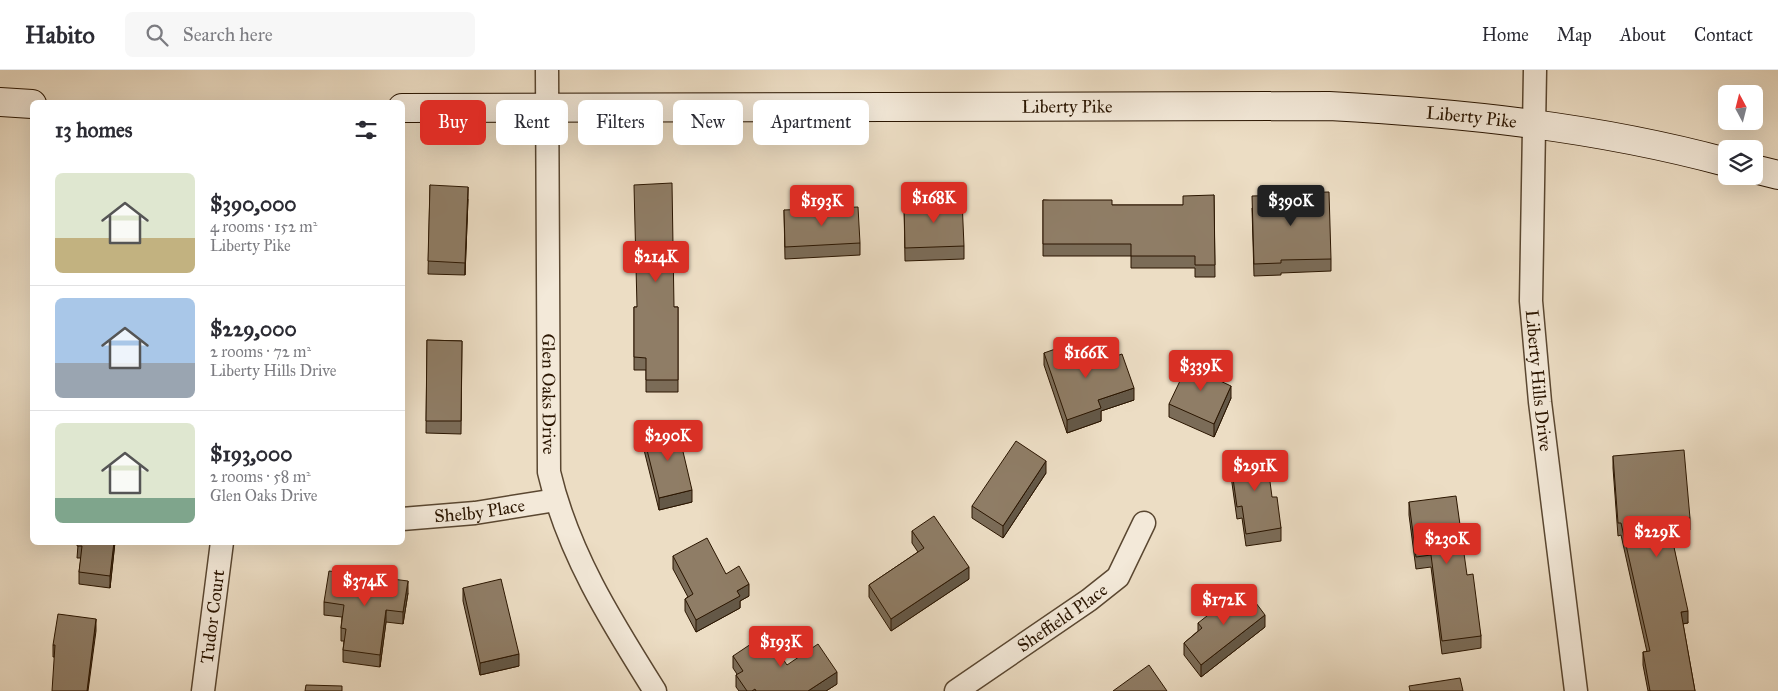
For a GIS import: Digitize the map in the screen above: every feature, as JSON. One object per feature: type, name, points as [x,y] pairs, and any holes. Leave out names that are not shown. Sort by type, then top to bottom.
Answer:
[{"type":"street","name":"Glen Oaks Drive","points":[[546,100],[547,70]]},
{"type":"street","name":"Liberty Hills Drive","points":[[1535,70],[1531,301],[1540,402],[1576,691]]},
{"type":"street","points":[[0,102],[30,104]]},
{"type":"street","name":"Liberty Pike","points":[[568,108],[1252,105],[1377,109],[1476,115],[1534,123],[1718,160]]},
{"type":"street","name":"Liberty Pike","points":[[405,108],[496,108]]},
{"type":"street","name":"Glen Oaks Drive","points":[[546,145],[548,472],[556,500],[578,558],[602,606],[655,691]]},
{"type":"street","points":[[1763,171],[1778,175]]},
{"type":"street","name":"Shelby Place","points":[[405,519],[475,514],[556,500]]},
{"type":"street","name":"Sheffield Place","points":[[956,691],[1089,600],[1118,577],[1144,523]]},
{"type":"street","name":"Tudor Court","points":[[202,691],[222,545]]},
{"type":"building","points":[[672,183],[674,307],[678,307],[678,380],[646,380],[646,358],[634,357],[634,307],[637,307],[634,185]]},
{"type":"building","points":[[430,185],[468,187],[465,263],[428,261]]},
{"type":"building","points":[[1329,192],[1331,259],[1281,260],[1281,263],[1254,264],[1252,196]]},
{"type":"building","points":[[1214,195],[1215,265],[1195,265],[1195,256],[1131,256],[1131,244],[1043,244],[1043,200],[1112,200],[1112,205],[1183,205],[1183,196]]},
{"type":"building","points":[[962,200],[964,246],[905,248],[904,202]]},
{"type":"building","points":[[858,207],[860,243],[785,247],[784,210]]},
{"type":"building","points":[[427,340],[462,341],[461,421],[426,421]]},
{"type":"building","points":[[1078,341],[1087,366],[1122,354],[1134,388],[1098,400],[1101,408],[1067,420],[1044,353]]},
{"type":"building","points":[[1199,361],[1220,371],[1216,379],[1231,386],[1214,424],[1169,404],[1189,362],[1197,366]]},
{"type":"building","points":[[677,426],[692,490],[659,498],[643,434]]},
{"type":"building","points":[[1016,441],[1046,461],[1003,526],[972,506]]},
{"type":"building","points":[[1684,450],[1690,518],[1668,520],[1688,611],[1681,612],[1695,691],[1650,691],[1643,652],[1650,651],[1621,523],[1618,523],[1613,456]]},
{"type":"building","points":[[1266,451],[1272,497],[1277,497],[1281,528],[1246,534],[1242,506],[1237,507],[1230,457]]},
{"type":"building","points":[[1456,496],[1467,575],[1473,574],[1481,636],[1442,641],[1431,555],[1416,557],[1409,502]]},
{"type":"building","points":[[934,516],[969,567],[891,619],[869,585],[924,548],[912,531]]},
{"type":"building","points":[[707,538],[726,574],[739,566],[749,584],[737,591],[740,596],[696,620],[685,599],[693,594],[673,556]]},
{"type":"building","points":[[114,545],[110,576],[79,572],[82,546],[77,546]]},
{"type":"building","points":[[329,571],[408,581],[403,612],[386,610],[380,655],[343,650],[346,629],[341,628],[344,605],[324,602]]},
{"type":"building","points":[[501,579],[519,654],[480,663],[463,588]]},
{"type":"building","points":[[1244,587],[1265,615],[1201,665],[1184,643],[1202,628],[1198,623]]},
{"type":"building","points":[[58,614],[96,619],[87,691],[52,691],[55,645],[53,645]]},
{"type":"building","points":[[766,634],[787,665],[818,644],[837,672],[808,691],[756,691],[755,689],[747,691],[736,675],[743,671],[733,656]]},
{"type":"building","points":[[1149,665],[1167,691],[1113,691]]},
{"type":"building","points":[[1460,678],[1463,691],[1410,691],[1409,686]]},
{"type":"building","points":[[306,685],[342,686],[342,691],[305,691]]}]
